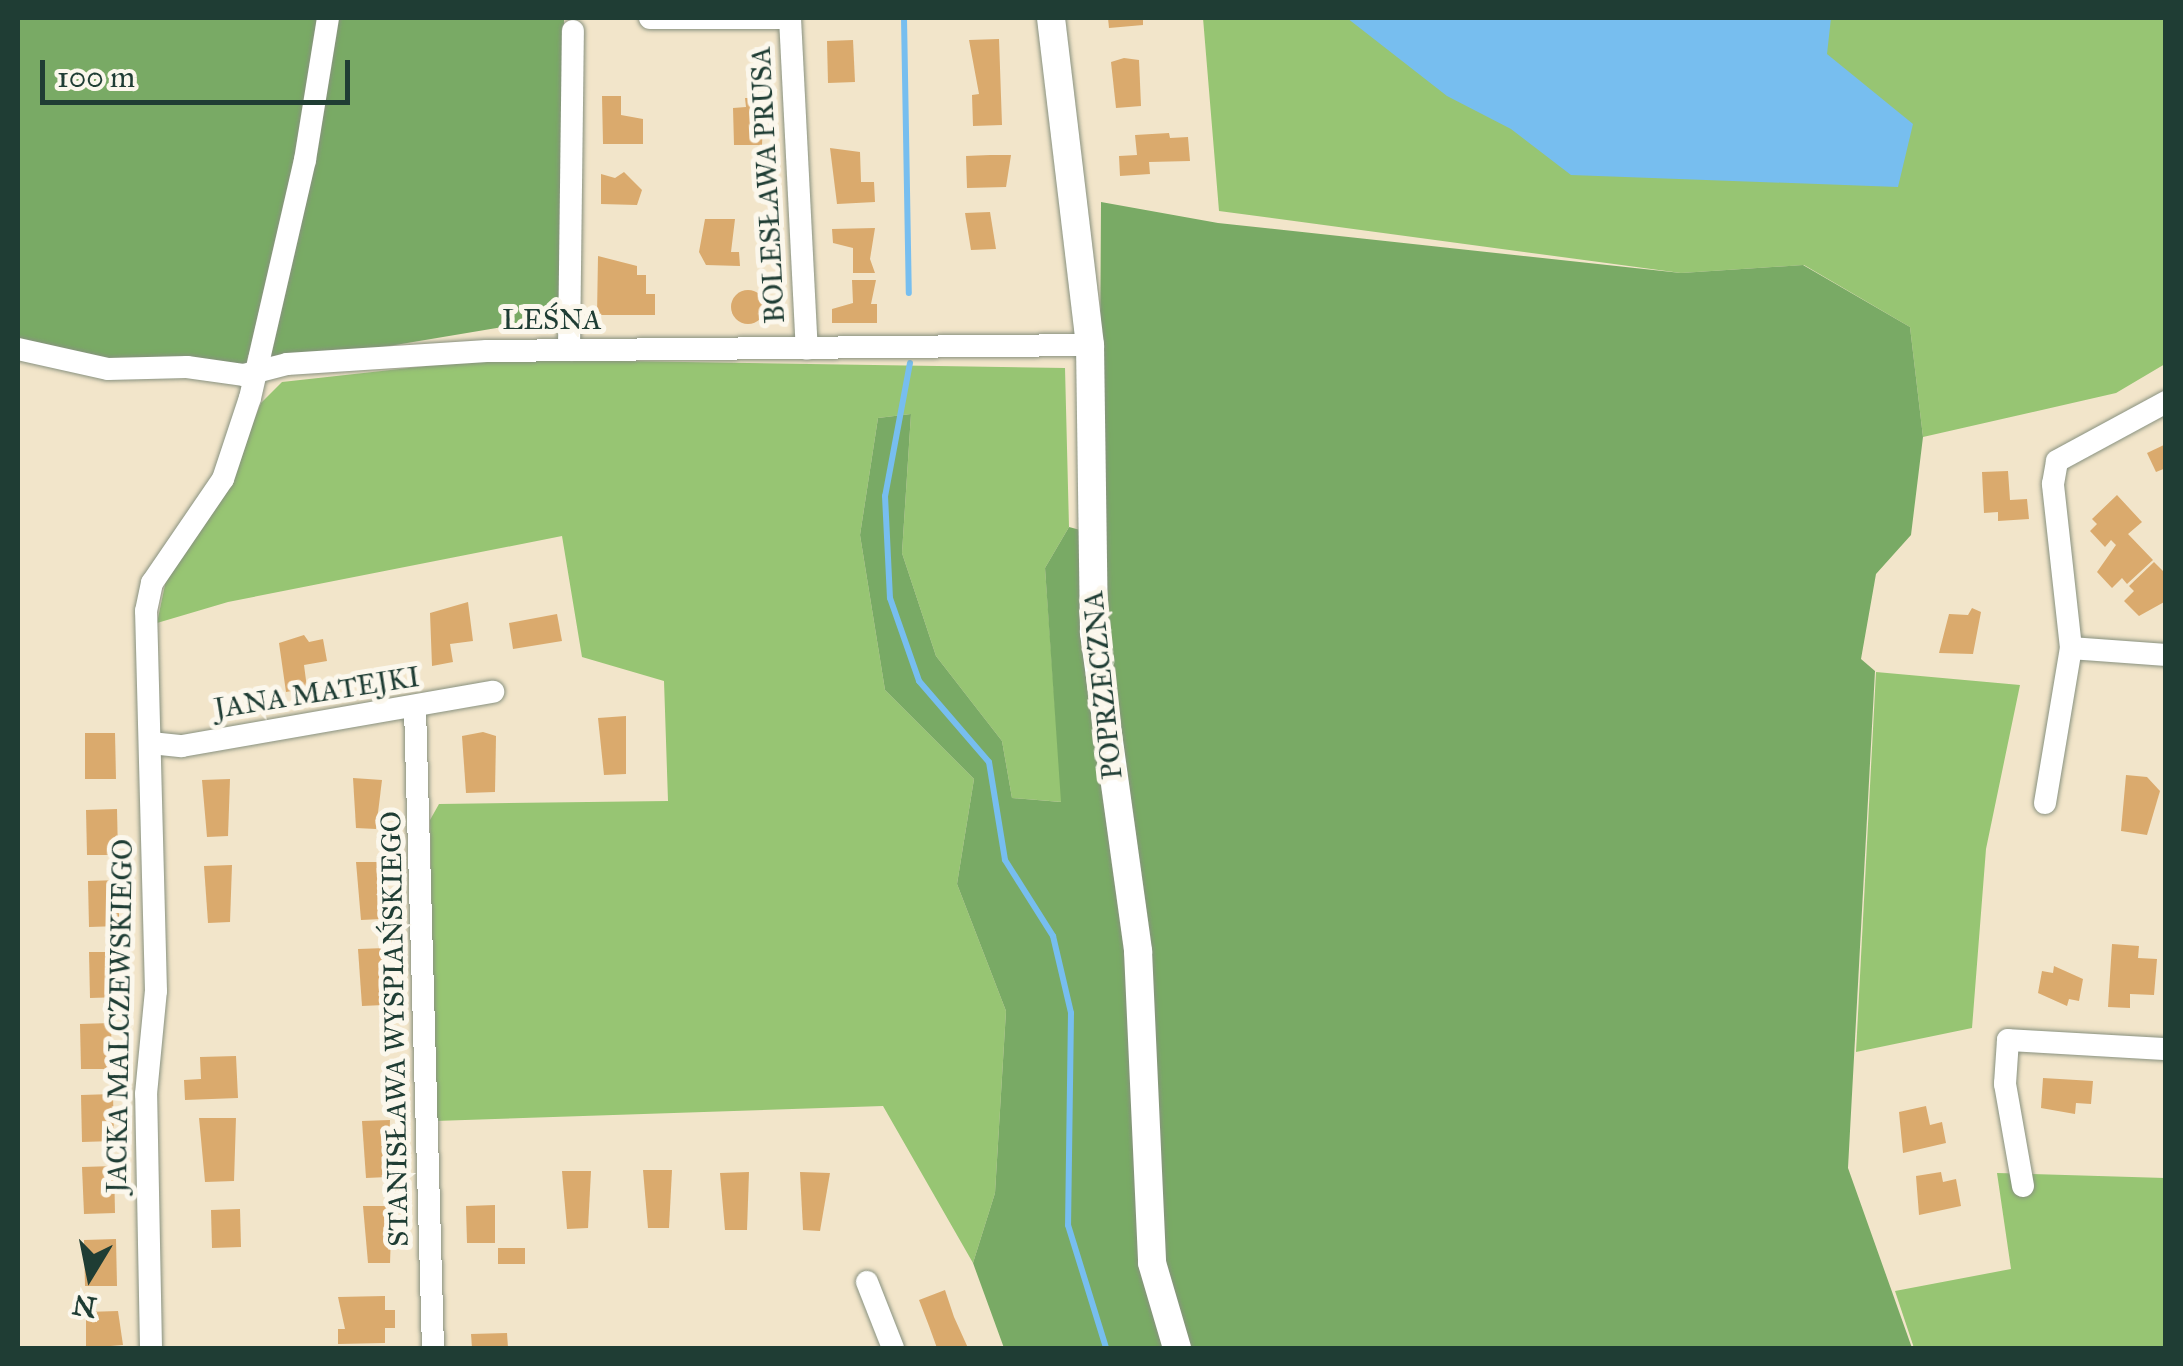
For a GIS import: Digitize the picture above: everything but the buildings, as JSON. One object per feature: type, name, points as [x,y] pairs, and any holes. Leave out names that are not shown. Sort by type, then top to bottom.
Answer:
[{"type":"street","name":"JACKA MALCZEWSKIEGO","points":[[151,1348],[146,1094],[156,991],[146,611],[152,583],[223,478],[254,374],[304,160],[328,18]]},
{"type":"street","points":[[650,18],[790,18]]},
{"type":"street","name":"BOLESŁAWA PRUSA","points":[[790,18],[806,349]]},
{"type":"street","name":"POPRZECZNA","points":[[1051,18],[1090,344],[1094,633],[1138,951],[1152,1263],[1177,1348]]},
{"type":"street","points":[[569,350],[573,31]]},
{"type":"street","name":"LEŚNA","points":[[18,349],[108,368],[254,374],[287,364],[569,350],[1090,344]]},
{"type":"street","points":[[2045,803],[2072,648],[2053,484],[2057,460],[2166,402]]},
{"type":"street","points":[[2072,648],[2166,655]]},
{"type":"street","name":"JANA MATEJKI","points":[[151,744],[182,746],[493,692]]},
{"type":"street","name":"STANISŁAWA WYSPIAŃSKIEGO","points":[[415,708],[433,1348]]},
{"type":"street","points":[[2023,1186],[2005,1084],[2008,1040],[2166,1049]]},
{"type":"street","points":[[867,1282],[893,1348]]},
{"type":"green space","points":[[18,18],[564,18],[563,317],[312,359],[248,355],[246,376],[206,380],[18,345]]},
{"type":"green space","points":[[1203,18],[2165,18],[2165,364],[2116,393],[1923,437],[1910,327],[1804,265],[1681,273],[1219,211]]},
{"type":"green space","points":[[1101,202],[1218,223],[1681,273],[1803,265],[1910,327],[1923,437],[1911,535],[1876,574],[1861,659],[1875,671],[1848,1168],[1912,1348],[1004,1348],[973,1263],[995,1193],[1006,1011],[957,884],[974,779],[885,690],[860,535],[878,418],[911,414],[902,553],[936,656],[1002,741],[1012,798],[1061,802],[1045,568],[1069,527],[1099,535]]},
{"type":"green space","points":[[490,359],[1065,368],[1069,527],[1045,568],[1062,802],[1012,798],[1002,741],[936,656],[902,553],[911,414],[878,418],[860,535],[885,690],[974,779],[957,884],[1006,1011],[995,1193],[973,1263],[883,1106],[435,1121],[430,820],[439,804],[668,801],[664,681],[582,657],[562,536],[228,602],[157,623],[166,580],[237,461],[261,403],[282,382]]},
{"type":"green space","points":[[1876,672],[2020,685],[1986,849],[1972,1028],[1856,1052]]},
{"type":"green space","points":[[1997,1173],[2165,1178],[2165,1348],[1914,1348],[1895,1291],[2011,1269]]},
{"type":"water","points":[[1347,18],[1831,18],[1827,54],[1913,124],[1898,187],[1571,175],[1511,129],[1447,96]]},
{"type":"waterway","points":[[904,18],[909,293]]},
{"type":"waterway","points":[[910,363],[885,496],[890,598],[919,681],[989,762],[1005,860],[1053,936],[1071,1013],[1068,1225],[1106,1348]]}]
